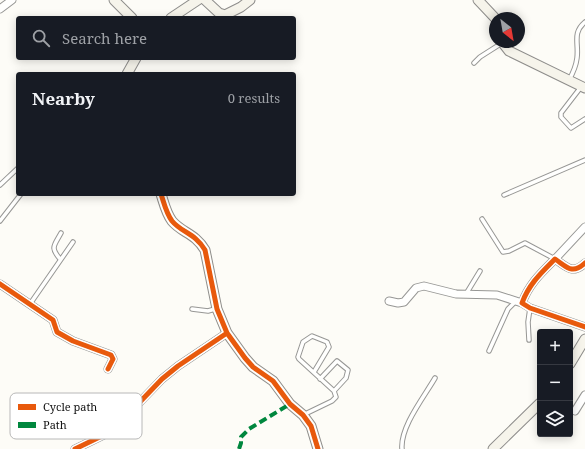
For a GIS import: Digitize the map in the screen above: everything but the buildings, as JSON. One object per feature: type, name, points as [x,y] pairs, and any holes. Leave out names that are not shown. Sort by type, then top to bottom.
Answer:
[{"type":"street","points":[[0,9],[12,0]]},
{"type":"street","points":[[114,0],[130,16]]},
{"type":"street","points":[[174,16],[198,0]]},
{"type":"street","points":[[205,0],[225,15],[241,7],[250,0]]},
{"type":"street","points":[[482,2],[490,12]]},
{"type":"street","points":[[507,48],[510,51],[583,88]]},
{"type":"street","points":[[128,72],[135,60]]},
{"type":"street","points":[[162,196],[172,221],[200,241],[205,250],[216,309],[226,333],[253,367],[273,381],[290,404],[303,415],[311,426],[318,449]]},
{"type":"street","points":[[519,302],[535,279],[585,227]]},
{"type":"street","points":[[555,259],[573,270],[577,270],[585,263]]},
{"type":"street","points":[[0,284],[53,320],[57,332],[73,341],[111,355],[112,359],[108,369]]},
{"type":"street","points":[[389,301],[398,303],[404,302],[416,288],[424,286],[466,295],[497,295],[585,327]]},
{"type":"street","points":[[142,400],[162,379],[178,366],[226,333]]},
{"type":"street","points":[[573,359],[585,339]]},
{"type":"street","points":[[575,411],[585,395]]},
{"type":"street","points":[[493,449],[537,405]]},
{"type":"street","points":[[75,449],[96,439]]},
{"type":"lane","points":[[569,81],[577,60],[575,39],[577,31],[585,22]]},
{"type":"lane","points":[[474,63],[480,57],[494,48]]},
{"type":"lane","points":[[583,88],[561,113],[561,117],[571,128],[585,119]]},
{"type":"lane","points":[[504,195],[585,160]]},
{"type":"lane","points":[[0,185],[16,170]]},
{"type":"lane","points":[[0,221],[19,196]]},
{"type":"lane","points":[[482,219],[503,252],[509,251],[525,243],[555,259]]},
{"type":"lane","points":[[60,259],[53,250],[61,233]]},
{"type":"lane","points":[[29,305],[72,242]]},
{"type":"lane","points":[[466,295],[480,271]]},
{"type":"lane","points":[[489,351],[508,309],[519,302]]},
{"type":"lane","points":[[529,340],[528,322],[530,308]]},
{"type":"lane","points":[[192,309],[208,311],[216,309]]},
{"type":"lane","points":[[303,415],[336,397],[334,391],[298,357],[304,342],[312,336],[327,342],[329,347],[314,372]]},
{"type":"lane","points":[[320,378],[337,361],[346,367],[348,370],[346,378],[334,391]]},
{"type":"lane","points":[[402,449],[405,429],[435,378]]},
{"type":"marked path","points":[[239,449],[241,437],[249,429],[290,404]]},
{"type":"cycle path","points":[[162,196],[172,221],[197,240],[205,250],[217,309],[227,333],[253,367],[273,381],[290,404],[303,415],[311,426],[318,449]]},
{"type":"cycle path","points":[[585,263],[577,269],[573,269],[566,267],[555,259],[532,284],[522,303],[530,308],[585,327]]},
{"type":"cycle path","points":[[0,284],[53,320],[57,332],[73,341],[111,355],[113,359],[108,369]]},
{"type":"cycle path","points":[[142,400],[162,379],[178,366],[227,333]]},
{"type":"cycle path","points":[[75,449],[96,439]]}]
